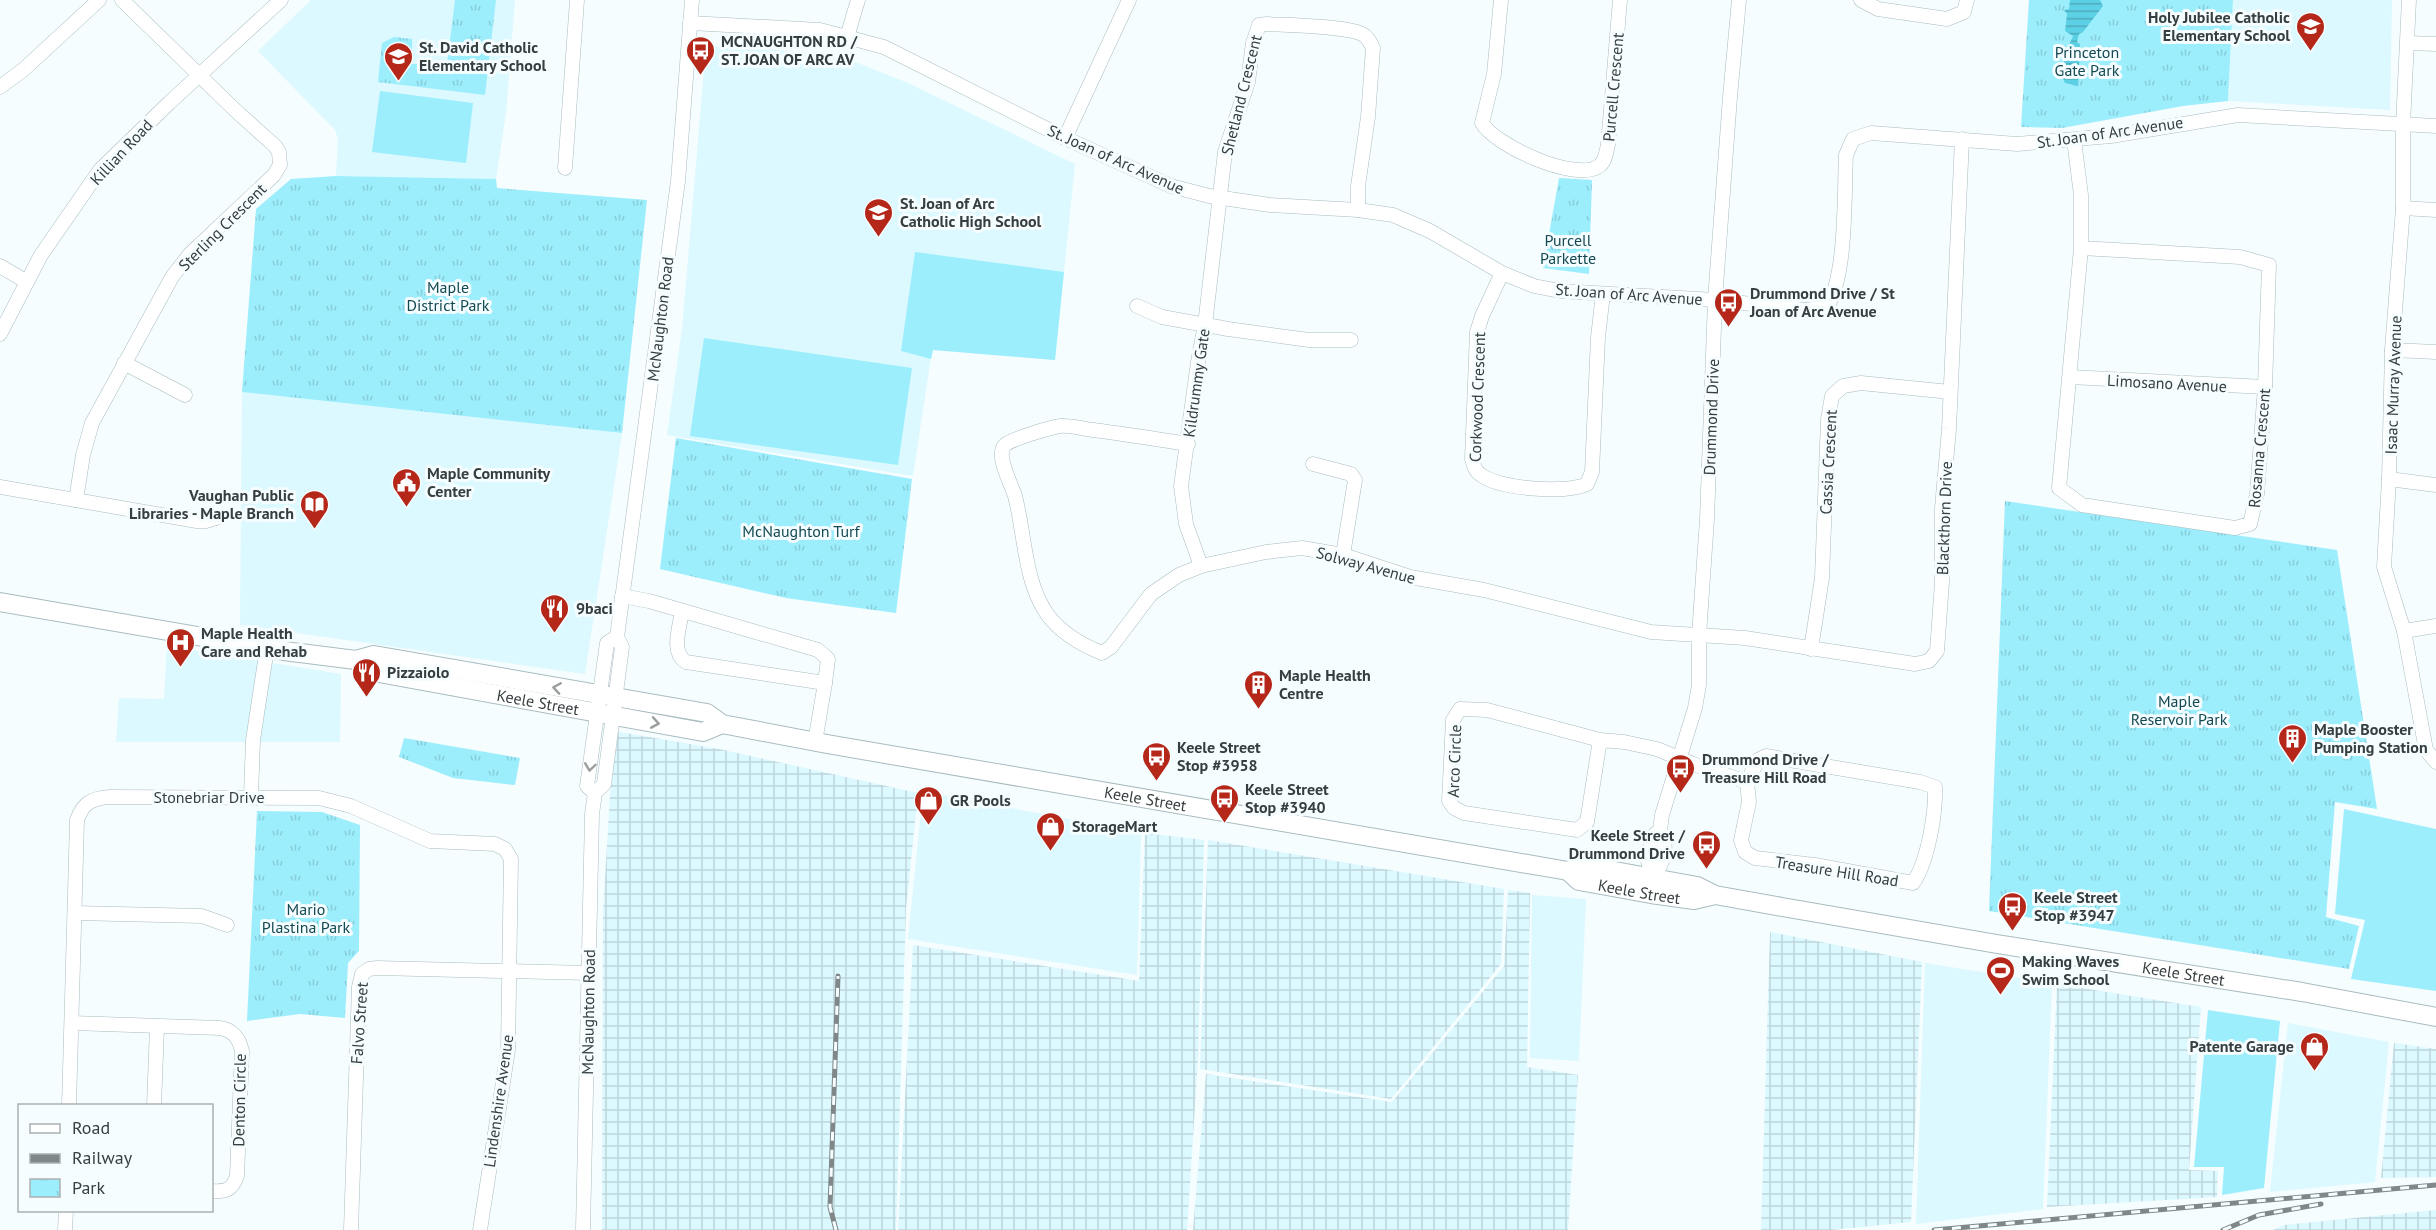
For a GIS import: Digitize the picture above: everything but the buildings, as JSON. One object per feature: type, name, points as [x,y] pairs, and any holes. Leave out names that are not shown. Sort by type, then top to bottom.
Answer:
[{"type":"main road","name":"Keele Street","points":[[0,602],[267,648],[356,660],[374,655],[606,706],[707,713],[722,724],[815,742],[1568,871],[1582,865],[1694,900],[1715,895],[1997,944],[2302,992],[2436,1017]]},
{"type":"street","points":[[0,87],[23,70],[99,0]]},
{"type":"street","points":[[122,0],[200,76]]},
{"type":"street","name":"Killian Road","points":[[0,334],[41,255],[100,170],[281,0]]},
{"type":"street","points":[[565,168],[577,0]]},
{"type":"street","name":"McNaughton Road","points":[[583,1230],[591,830],[595,794],[587,786],[622,646],[617,637],[678,181],[692,0]]},
{"type":"street","points":[[847,37],[858,0]]},
{"type":"street","points":[[1065,138],[1129,0]]},
{"type":"street","name":"Purcell Crescent","points":[[1501,0],[1494,74],[1482,123],[1487,133],[1512,148],[1557,167],[1585,170],[1599,166],[1605,159],[1608,145],[1620,0]]},
{"type":"street","name":"Drummond Drive","points":[[1652,886],[1662,863],[1666,841],[1660,830],[1697,697],[1707,519],[1715,300],[1739,0]]},
{"type":"street","points":[[1861,0],[1878,9],[1947,19],[1964,12],[1967,0]]},
{"type":"street","name":"Isaac Murray Avenue","points":[[2409,0],[2403,124],[2403,208],[2392,350],[2384,567],[2404,631],[2426,750],[2436,762]]},
{"type":"street","name":"St. Joan of Arc Avenue","points":[[690,23],[820,30],[884,47],[1065,138],[1172,186],[1219,198],[1270,205],[1358,210],[1393,215],[1410,221],[1502,273],[1534,286],[1560,291],[1715,300],[1806,310],[1827,307],[1834,296],[1839,266],[1846,155],[1853,139],[1871,134],[2017,144],[2074,140],[2238,115],[2436,126]]},
{"type":"street","name":"Shetland Crescent","points":[[1219,198],[1225,152],[1248,82],[1253,43],[1259,25],[1348,30],[1362,33],[1369,39],[1373,48],[1368,117],[1358,186],[1358,210]]},
{"type":"street","points":[[2408,43],[2436,44]]},
{"type":"street","name":"Sterling Crescent","points":[[76,500],[83,455],[92,423],[172,277],[190,254],[274,175],[280,165],[279,152],[275,146],[200,76]]},
{"type":"street","name":"Blackthorn Drive","points":[[1699,635],[1745,638],[1915,664],[1929,661],[1937,651],[1942,582],[1942,508],[1962,139]]},
{"type":"street","name":"Rosanna Crescent","points":[[2074,140],[2081,195],[2081,248],[2059,488],[2082,505],[2235,528],[2250,524],[2257,494],[2265,387],[2269,265],[2240,257],[2081,248]]},
{"type":"street","name":"Kildrummy Gate","points":[[1201,566],[1186,524],[1181,486],[1205,325],[1219,198]]},
{"type":"street","points":[[2403,208],[2436,210]]},
{"type":"street","points":[[0,266],[27,282]]},
{"type":"street","name":"Corkwood Crescent","points":[[1502,273],[1477,332],[1472,459],[1475,469],[1481,476],[1527,488],[1562,490],[1587,484],[1592,472],[1598,337],[1603,294]]},
{"type":"street","points":[[1137,306],[1162,317],[1205,325],[1309,340],[1351,340]]},
{"type":"street","points":[[2392,350],[2436,352]]},
{"type":"street","points":[[124,363],[184,395]]},
{"type":"street","name":"Limosano Avenue","points":[[2070,377],[2265,387]]},
{"type":"street","name":"Cassia Crescent","points":[[1811,648],[1822,578],[1828,419],[1832,396],[1843,386],[1861,384],[1950,392]]},
{"type":"street","name":"Solway Avenue","points":[[1188,444],[1063,426],[1017,438],[1005,445],[1001,457],[1020,514],[1030,571],[1038,595],[1047,614],[1077,642],[1102,653],[1151,594],[1179,575],[1201,566],[1286,548],[1302,548],[1342,555],[1410,577],[1484,590],[1651,632],[1699,635]]},
{"type":"street","points":[[1313,464],[1351,474],[1354,480],[1342,555]]},
{"type":"street","points":[[2389,479],[2436,485]]},
{"type":"street","points":[[0,487],[196,521],[219,517]]},
{"type":"street","points":[[622,596],[818,650],[828,659],[815,742]]},
{"type":"street","points":[[682,611],[677,651],[684,661],[825,683]]},
{"type":"street","points":[[2404,631],[2436,626]]},
{"type":"street","points":[[251,796],[253,740],[267,648]]},
{"type":"street","name":"Arco Circle","points":[[1600,740],[1587,822],[1577,830],[1464,813],[1454,808],[1449,801],[1453,720],[1460,709],[1487,710],[1600,740],[1657,749],[1679,759]]},
{"type":"street","name":"Treasure Hill Road","points":[[1766,756],[1920,782],[1935,787],[1936,803],[1920,872],[1913,883],[1815,865],[1755,858],[1745,852],[1741,840],[1749,802],[1747,782],[1758,760],[1766,756]]},
{"type":"street","points":[[1679,759],[1747,782]]},
{"type":"street","name":"Stonebriar Drive","points":[[69,1104],[77,820],[80,810],[88,801],[99,797],[319,798],[351,806],[430,841],[495,844],[505,849],[511,859],[509,971]]},
{"type":"street","points":[[75,913],[202,916],[227,926]]},
{"type":"street","name":"Falvo Street","points":[[351,1230],[357,1027],[362,974],[369,969],[377,968],[589,973]]},
{"type":"street","name":"Lindenshire Avenue","points":[[480,1230],[508,1050],[509,971]]},
{"type":"street","name":"Denton Circle","points":[[72,1023],[220,1028],[228,1029],[240,1040],[242,1051],[237,1176],[233,1187],[229,1190],[213,1191]]},
{"type":"street","points":[[154,1104],[158,1027]]},
{"type":"street","points":[[65,1230],[66,1212]]},
{"type":"shaded area","name":"St. David Catholic Elementary School","points":[[311,0],[515,0],[506,113],[496,179],[336,176],[338,139],[335,130],[258,51]]},
{"type":"shaded area","points":[[2070,0],[2100,0],[2103,6],[2079,34],[2077,42],[2080,44],[2078,86],[2065,83],[2058,67],[2064,63],[2064,48],[2069,45],[2073,36],[2065,31],[2067,14],[2064,10],[2069,9]]},
{"type":"shaded area","name":"Holy Jubilee Catholic Elementary School","points":[[2233,0],[2392,0],[2390,110],[2228,101]]},
{"type":"shaded area","name":"St. Joan of Arc Catholic High School","points":[[706,46],[789,51],[855,62],[908,83],[1075,164],[1055,360],[932,350],[913,476],[667,435],[682,329]]},
{"type":"shaded area","points":[[242,392],[622,433],[585,674],[240,625]]},
{"type":"shaded area","points":[[167,646],[341,674],[340,742],[116,742],[119,698],[164,699]]},
{"type":"shaded area","points":[[614,731],[719,749],[918,793],[906,909],[896,1230],[602,1230],[603,911]]},
{"type":"shaded area","points":[[923,791],[1141,833],[1137,975],[908,939]]},
{"type":"shaded area","points":[[1145,833],[1204,840],[1198,1059],[1187,1230],[898,1230],[913,945],[1139,981]]},
{"type":"shaded area","points":[[1208,840],[1504,889],[1501,964],[1391,1099],[1200,1069]]},
{"type":"shaded area","points":[[1508,890],[1530,893],[1527,1067],[1578,1075],[1568,1230],[1193,1230],[1206,1074],[1392,1102],[1504,966]]},
{"type":"shaded area","points":[[1532,895],[1586,899],[1579,1061],[1530,1058]]},
{"type":"shaded area","points":[[1770,932],[1922,962],[1911,1222],[1831,1230],[1761,1230]]},
{"type":"shaded area","points":[[1925,963],[2052,983],[2043,1209],[1916,1224]]},
{"type":"shaded area","points":[[2057,984],[2201,1007],[2189,1170],[2218,1171],[2217,1197],[2047,1207]]},
{"type":"shaded area","points":[[2288,1023],[2389,1042],[2375,1182],[2270,1192]]},
{"type":"shaded area","points":[[2394,1043],[2436,1049],[2436,1177],[2381,1178]]},
{"type":"shaded area","points":[[2436,1210],[2436,1230],[2273,1230],[2284,1225]]},
{"type":"green space","points":[[455,0],[496,0],[485,95],[378,82],[382,43],[394,37],[412,39],[412,64],[447,64]]},
{"type":"green space","name":"Princeton Gate Park","points":[[2029,0],[2233,0],[2228,101],[2183,106],[2062,128],[2021,127]]},
{"type":"green space","points":[[380,91],[473,103],[466,163],[372,152]]},
{"type":"green space","name":"Maple District Park","points":[[336,176],[496,179],[497,188],[647,200],[622,433],[242,392],[256,209],[291,179]]},
{"type":"green space","name":"Purcell Parkette","points":[[1559,178],[1592,180],[1589,274],[1543,268]]},
{"type":"green space","points":[[915,252],[1064,272],[1055,360],[933,350],[931,359],[901,351]]},
{"type":"green space","points":[[704,338],[912,368],[898,465],[690,436]]},
{"type":"green space","name":"McNaughton Turf","points":[[676,438],[912,479],[896,613],[786,598],[660,569]]},
{"type":"green space","name":"Maple Reservoir Park","points":[[2005,501],[2337,550],[2377,809],[2335,802],[2326,917],[2359,926],[2349,969],[1989,911]]},
{"type":"green space","points":[[404,738],[520,758],[515,785],[453,778],[399,757]]},
{"type":"green space","points":[[2344,809],[2436,829],[2436,991],[2351,979],[2365,920],[2335,914]]},
{"type":"green space","name":"Mario Plastina Park","points":[[257,811],[322,812],[360,825],[359,951],[348,963],[345,1018],[300,1014],[247,1021]]},
{"type":"green space","points":[[2208,1010],[2280,1021],[2264,1188],[2222,1195],[2224,1167],[2194,1167]]},
{"type":"railway","points":[[836,1230],[830,1207],[838,976]]},
{"type":"railway","points":[[1934,1230],[2436,1185]]},
{"type":"railway","points":[[2223,1230],[2259,1215],[2321,1204]]},
{"type":"place","name":"Holy Jubilee Catholic Elementary School","points":[[2311,52]]},
{"type":"place","name":"MCNAUGHTON RD / ST. JOAN OF ARC AV","points":[[700,76]]},
{"type":"place","name":"St. David Catholic Elementary School","points":[[398,82]]},
{"type":"place","name":"St. Joan of Arc Catholic High School","points":[[879,238]]},
{"type":"place","name":"Drummond Drive / St Joan of Arc Avenue","points":[[1729,328]]},
{"type":"place","name":"Maple Community Center","points":[[406,508]]},
{"type":"place","name":"Vaughan Public Libraries - Maple Branch","points":[[315,530]]},
{"type":"place","name":"9baci","points":[[555,634]]},
{"type":"place","name":"Maple Health Care and Rehab","points":[[180,668]]},
{"type":"place","name":"Pizzaiolo","points":[[366,698]]},
{"type":"place","name":"Maple Health Centre","points":[[1258,710]]},
{"type":"place","name":"Maple Booster Pumping Station","points":[[2293,764]]},
{"type":"place","name":"Keele Street Stop #3958","points":[[1156,782]]},
{"type":"place","name":"Drummond Drive / Treasure Hill Road","points":[[1681,794]]},
{"type":"place","name":"Keele Street Stop #3940","points":[[1224,824]]},
{"type":"place","name":"GR Pools","points":[[929,826]]},
{"type":"place","name":"StorageMart","points":[[1051,852]]},
{"type":"place","name":"Keele Street / Drummond Drive","points":[[1706,870]]},
{"type":"place","name":"Keele Street Stop #3947","points":[[2013,932]]},
{"type":"place","name":"Making Waves Swim School","points":[[2001,996]]},
{"type":"place","name":"Patente Garage","points":[[2315,1072]]}]
